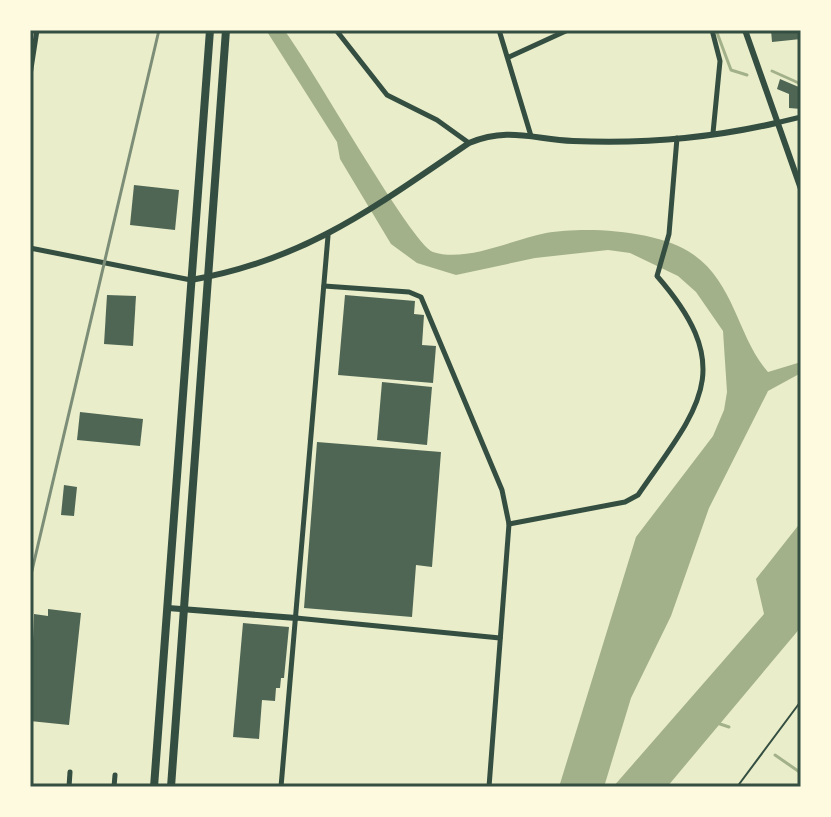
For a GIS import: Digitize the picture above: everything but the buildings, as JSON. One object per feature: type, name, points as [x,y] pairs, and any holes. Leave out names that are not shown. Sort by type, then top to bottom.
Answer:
[{"type":"highway","points":[[154,787],[210,30]]},
{"type":"highway","points":[[171,787],[226,30]]},
{"type":"street","points":[[30,75],[37,30]]},
{"type":"street","points":[[336,30],[387,95],[437,120],[469,143]]},
{"type":"street","points":[[499,30],[531,136]]},
{"type":"street","points":[[509,57],[568,30]]},
{"type":"street","points":[[712,30],[720,61],[713,133]]},
{"type":"street","points":[[745,30],[801,189]]},
{"type":"street","points":[[30,248],[191,280],[236,272],[328,236],[469,143],[492,133],[574,141],[677,138],[801,117]]},
{"type":"street","points":[[509,524],[625,502],[638,495],[689,422],[703,379],[701,345],[686,311],[657,276],[668,236],[677,138]]},
{"type":"street","points":[[281,787],[328,236]]},
{"type":"street","points":[[324,286],[409,292],[421,297],[502,490],[509,524],[489,787]]},
{"type":"street","points":[[168,608],[500,638]]},
{"type":"street","points":[[69,787],[70,772]]},
{"type":"street","points":[[114,787],[115,775]]},
{"type":"path","points":[[737,787],[801,701]]},
{"type":"shaded area","points":[[266,30],[284,30],[404,219],[421,242],[433,252],[460,255],[546,233],[582,230],[623,232],[662,240],[694,255],[708,267],[728,296],[750,343],[768,372],[801,362],[801,373],[768,391],[709,508],[671,616],[631,698],[604,787],[559,787],[636,537],[713,436],[724,410],[727,392],[723,331],[696,292],[678,276],[630,253],[608,250],[535,258],[456,275],[417,263],[391,244],[340,159],[337,142]]},
{"type":"shaded area","points":[[801,522],[801,627],[667,787],[613,787],[764,614],[756,579]]},
{"type":"waterway","points":[[716,30],[731,70],[747,75]]},
{"type":"waterway","points":[[772,71],[801,84]]},
{"type":"waterway","points":[[717,723],[729,727]]},
{"type":"waterway","points":[[775,755],[801,773]]},
{"type":"railway","points":[[30,579],[159,30]]}]
